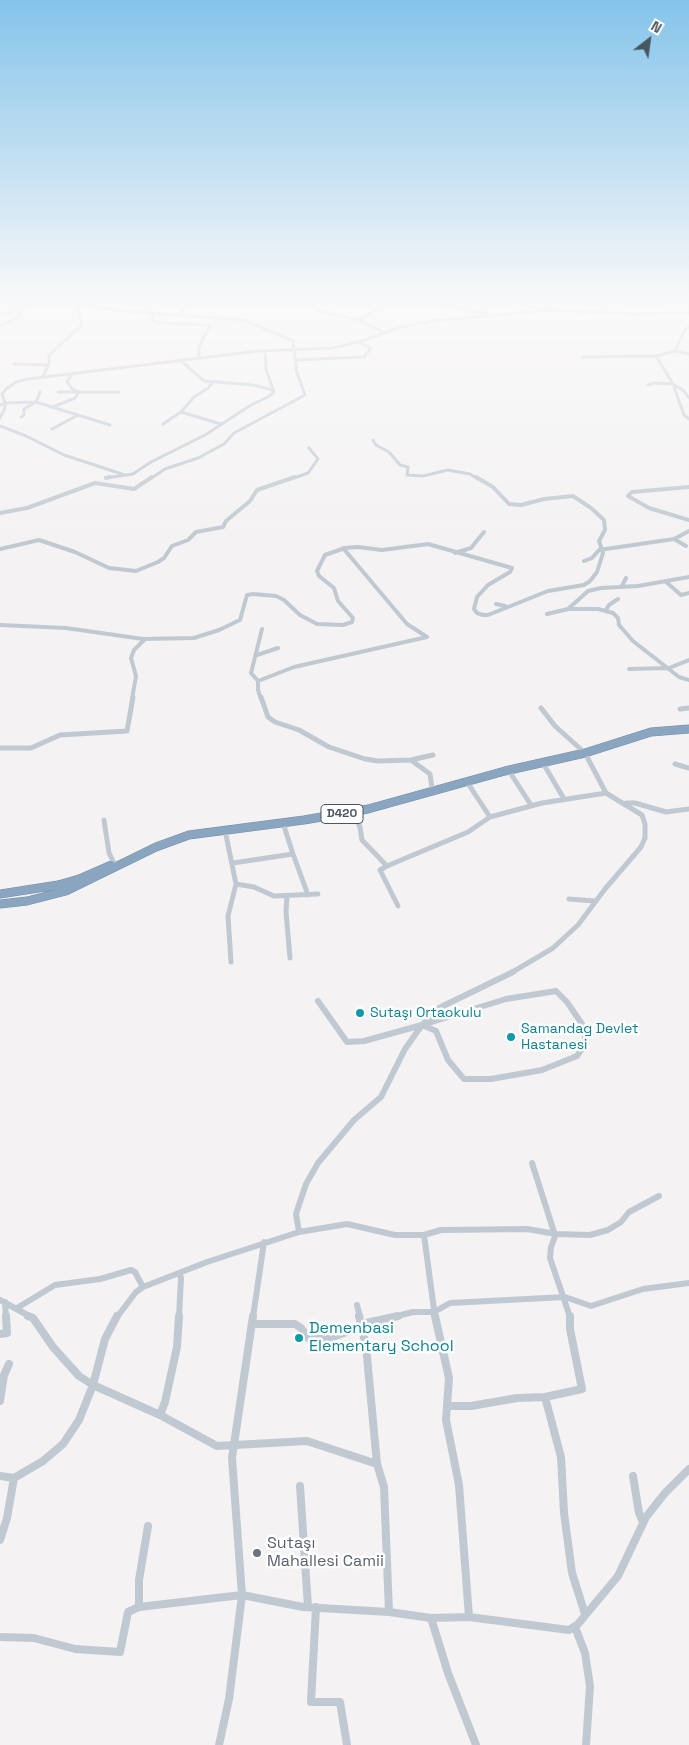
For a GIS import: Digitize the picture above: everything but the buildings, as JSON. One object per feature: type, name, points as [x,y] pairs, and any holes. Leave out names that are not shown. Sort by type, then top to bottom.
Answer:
[{"type":"highway","name":"D420","points":[[0,904],[27,901],[66,891],[174,839],[189,835],[353,812],[543,763],[651,732],[689,728]]},
{"type":"highway","name":"D420","points":[[0,894],[58,886],[79,879],[160,840],[190,831],[327,813],[583,751]]},
{"type":"street","points":[[0,418],[5,408],[2,394],[14,383]]},
{"type":"street","points":[[68,383],[72,389],[79,392]]},
{"type":"street","points":[[162,424],[181,412],[194,397],[212,383]]},
{"type":"street","points":[[238,383],[273,390]]},
{"type":"street","points":[[106,478],[127,476],[205,435],[268,397],[274,392],[272,383]]},
{"type":"street","points":[[0,513],[27,508],[95,483],[134,489],[165,469],[198,458],[224,444],[234,433],[306,395],[301,383]]},
{"type":"street","points":[[648,385],[653,383]]},
{"type":"street","points":[[662,383],[673,384],[684,391],[689,398]]},
{"type":"street","points":[[673,384],[684,415],[689,419]]},
{"type":"street","points":[[0,388],[7,388]]},
{"type":"street","points":[[684,391],[689,391]]},
{"type":"street","points":[[21,417],[24,415],[24,409],[36,402],[40,392]]},
{"type":"street","points":[[58,392],[119,392]]},
{"type":"street","points":[[53,407],[75,398],[79,392]]},
{"type":"street","points":[[0,405],[5,403],[36,402],[110,425]]},
{"type":"street","points":[[181,412],[221,424]]},
{"type":"street","points":[[52,429],[78,415]]},
{"type":"street","points":[[0,426],[26,436],[64,455],[127,476]]},
{"type":"street","points":[[0,625],[66,628],[145,639],[194,638],[230,626],[240,620],[247,595],[253,594],[276,596],[284,600],[300,616],[317,624],[343,625],[352,622],[353,618],[338,601],[334,588],[319,576],[317,571],[325,555],[343,548],[358,547],[382,550],[428,544],[512,568],[510,572],[488,585],[477,597],[474,609],[477,613],[488,615],[506,606],[548,591],[584,585],[597,572],[603,550],[599,541],[605,530],[604,520],[591,508],[573,496],[544,499],[521,505],[509,504],[493,487],[470,474],[448,470],[423,476],[407,475],[408,467],[400,465],[388,452],[376,445],[374,440]]},
{"type":"street","points":[[0,550],[39,540],[75,552],[109,568],[136,571],[143,569],[164,558],[172,546],[188,540],[196,532],[223,527],[226,521],[244,507],[257,490],[308,473],[318,459],[309,448]]},
{"type":"street","points":[[689,487],[632,492],[628,496],[649,508],[689,520]]},
{"type":"street","points":[[584,560],[592,558],[599,550],[674,539],[689,531]]},
{"type":"street","points":[[455,553],[471,548],[484,532]]},
{"type":"street","points":[[674,539],[686,546]]},
{"type":"street","points":[[258,681],[294,667],[427,637],[407,624],[343,548]]},
{"type":"street","points":[[568,609],[588,592],[601,588],[689,577]]},
{"type":"street","points":[[622,586],[626,578]]},
{"type":"street","points":[[664,581],[681,595],[689,593]]},
{"type":"street","points":[[584,585],[588,592]]},
{"type":"street","points":[[606,610],[609,605],[618,599]]},
{"type":"street","points":[[496,604],[506,606]]},
{"type":"street","points":[[547,614],[568,609],[606,610],[618,618],[619,626],[633,641],[679,677],[689,680]]},
{"type":"street","points":[[262,629],[252,673],[258,681],[265,713],[274,722],[298,730],[329,747],[365,759],[378,761],[410,760],[433,755]]},
{"type":"street","points":[[0,748],[31,748],[60,735],[127,731],[136,676],[131,658],[134,650],[145,639]]},
{"type":"street","points":[[257,655],[278,648]]},
{"type":"street","points":[[629,669],[669,668],[689,660]]},
{"type":"street","points":[[299,1232],[296,1214],[306,1184],[318,1163],[354,1120],[381,1097],[405,1049],[422,1025],[439,1008],[510,974],[553,948],[578,925],[641,847],[645,838],[645,824],[642,815],[606,793],[583,751],[554,728],[541,708]]},
{"type":"street","points":[[680,709],[689,708]]},
{"type":"street","points":[[410,760],[430,774],[432,788]]},
{"type":"street","points":[[543,763],[564,799]]},
{"type":"street","points":[[675,764],[689,768]]},
{"type":"street","points":[[509,771],[531,805]]},
{"type":"street","points":[[467,782],[490,817]]},
{"type":"street","points":[[398,906],[380,870],[387,866],[468,832],[482,820],[490,817],[531,805],[606,793]]},
{"type":"street","points":[[625,803],[635,803],[666,812],[689,809]]},
{"type":"street","points":[[353,812],[360,827],[362,840],[387,866]]},
{"type":"street","points":[[104,820],[109,853],[114,863]]},
{"type":"street","points":[[283,822],[308,895]]},
{"type":"street","points":[[225,830],[236,884],[228,916],[231,962]]},
{"type":"street","points":[[233,862],[293,854]]},
{"type":"street","points":[[236,884],[254,887],[274,896],[318,894]]},
{"type":"street","points":[[287,896],[286,912],[290,958]]},
{"type":"street","points":[[569,898],[595,902]]},
{"type":"street","points":[[318,1001],[347,1042],[364,1040],[422,1025],[506,999],[556,991],[582,1024],[586,1043],[577,1056],[542,1070],[491,1078],[464,1079],[448,1060],[436,1031],[422,1025]]},
{"type":"street","points":[[448,1406],[471,1406],[517,1398],[545,1397],[582,1390],[570,1329],[571,1319],[550,1258],[555,1233],[532,1163]]},
{"type":"street","points":[[0,1476],[14,1478],[43,1461],[63,1444],[79,1420],[93,1385],[105,1339],[120,1310],[143,1287],[264,1242],[299,1232],[347,1224],[395,1235],[424,1235],[441,1230],[527,1229],[590,1235],[608,1230],[621,1222],[629,1212],[659,1196]]},
{"type":"street","points":[[424,1235],[434,1312],[449,1378],[446,1420],[459,1485],[469,1617]]},
{"type":"street","points":[[219,1745],[230,1690],[242,1595],[232,1458],[264,1242]]},
{"type":"street","points":[[17,1308],[55,1285],[100,1279],[131,1270],[143,1287]]},
{"type":"street","points":[[160,1416],[177,1348],[181,1278],[179,1273]]},
{"type":"street","points":[[252,1324],[295,1324],[301,1328],[309,1339],[327,1339],[355,1329],[362,1324],[413,1312],[434,1312],[450,1303],[565,1298],[591,1306],[644,1289],[689,1282]]},
{"type":"street","points":[[2,1301],[33,1318],[79,1376],[93,1385],[160,1416],[217,1446],[307,1441],[378,1464]]},
{"type":"street","points":[[0,1334],[7,1334],[2,1301]]},
{"type":"street","points":[[356,1304],[366,1346],[373,1434],[384,1487],[389,1612]]},
{"type":"street","points":[[0,1401],[4,1375],[9,1364]]},
{"type":"street","points":[[545,1397],[562,1457],[564,1512],[572,1573],[586,1614]]},
{"type":"street","points":[[0,1637],[34,1638],[75,1649],[120,1652],[128,1612],[139,1607],[242,1595],[312,1607],[389,1612],[431,1618],[469,1617],[569,1630],[575,1627],[618,1576],[644,1522],[665,1493],[689,1469]]},
{"type":"street","points":[[633,1476],[639,1513],[644,1522]]},
{"type":"street","points":[[0,1540],[7,1518],[14,1478]]},
{"type":"street","points":[[300,1486],[315,1646],[310,1694],[311,1702],[340,1702],[347,1745]]},
{"type":"street","points":[[139,1607],[139,1580],[148,1526]]},
{"type":"street","points":[[431,1618],[448,1673],[476,1745]]},
{"type":"street","points":[[575,1627],[586,1653],[590,1686],[586,1745]]},
{"type":"place","name":"Sutaşı Ortaokulu","points":[[360,1013]]},
{"type":"place","name":"Samandag Devlet Hastanesi","points":[[511,1037]]},
{"type":"place","name":"Demenbasi Elementary School","points":[[299,1338]]},
{"type":"place","name":"Sutaşı Mahallesi Camii","points":[[257,1553]]}]
